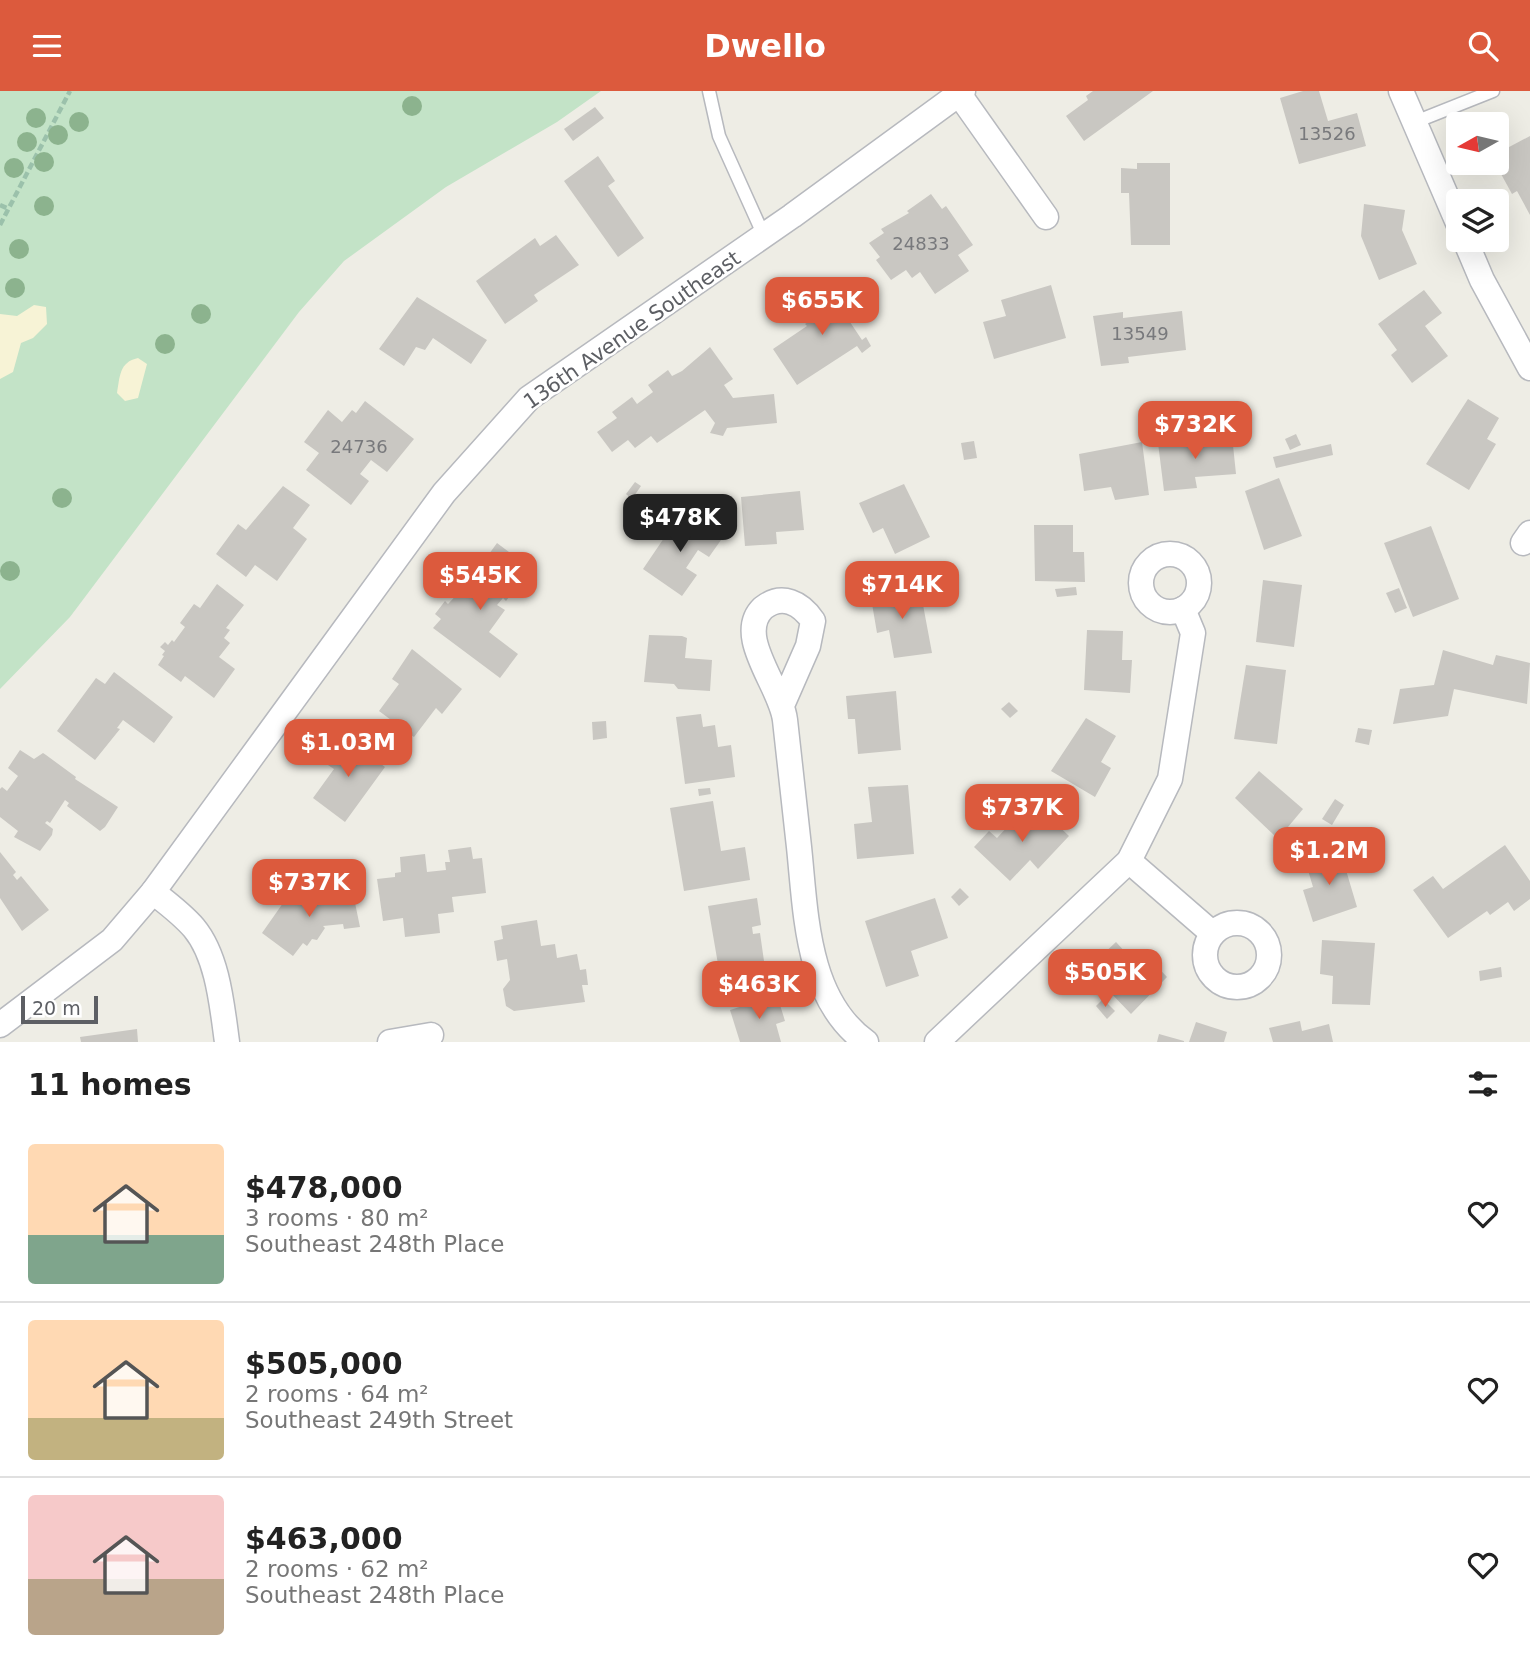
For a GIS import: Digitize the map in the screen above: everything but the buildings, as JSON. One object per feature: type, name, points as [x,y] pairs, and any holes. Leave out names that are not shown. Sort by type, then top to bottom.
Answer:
[{"type":"street","points":[[1401,91],[1446,195]]},
{"type":"street","name":"136th Avenue Southeast","points":[[0,1025],[112,940],[153,892],[444,493],[530,398],[764,236],[961,93]]},
{"type":"street","points":[[961,93],[1046,217]]},
{"type":"street","points":[[1470,252],[1482,280],[1530,368]]},
{"type":"street","points":[[937,1042],[1129,861],[1170,779],[1193,633],[1183,609]]},
{"type":"street","points":[[783,703],[808,939],[822,983],[834,1009],[866,1042]]},
{"type":"street","points":[[1129,861],[1212,933]]},
{"type":"street","points":[[153,892],[185,919],[200,939],[212,966],[227,1042]]},
{"type":"street","points":[[390,1042],[431,1035]]},
{"type":"lane","points":[[709,91],[719,136],[764,236]]},
{"type":"lane","points":[[1415,122],[1493,91]]},
{"type":"path","points":[[0,225],[70,91]]},
{"type":"path","points":[[0,205],[9,209]]},
{"type":"green space","points":[[0,91],[601,91],[557,122],[446,187],[344,261],[299,312],[70,617],[0,689]]},
{"type":"sand","points":[[34,305],[46,307],[47,324],[33,338],[21,343],[13,372],[0,379],[0,314],[17,316]]},
{"type":"sand","points":[[138,358],[147,364],[138,398],[125,401],[117,393],[120,376],[127,363]]}]
